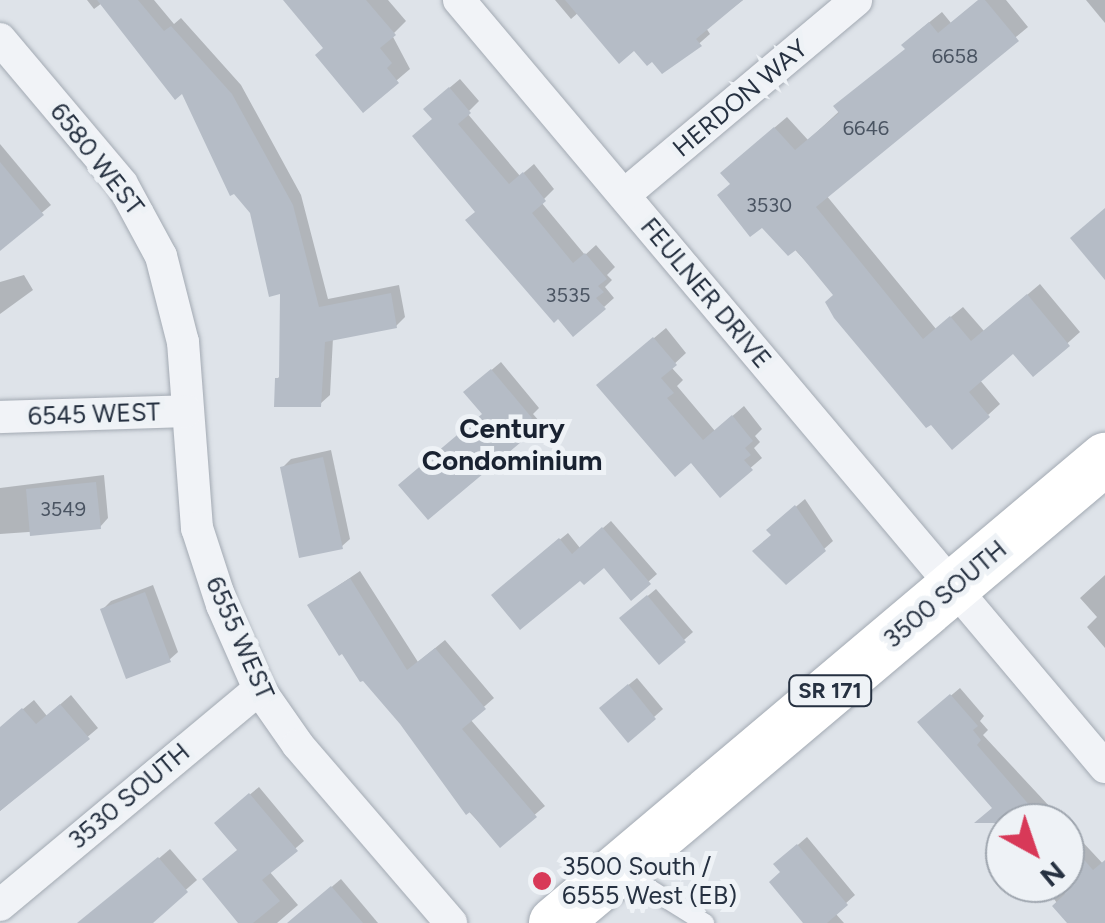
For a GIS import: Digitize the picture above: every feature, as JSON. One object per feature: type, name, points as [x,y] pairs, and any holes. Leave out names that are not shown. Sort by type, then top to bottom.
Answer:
[{"type":"main road","name":"3500 SOUTH","points":[[555,923],[1105,459]]},
{"type":"street","name":"FEULNER DRIVE","points":[[459,0],[1105,766]]},
{"type":"street","name":"HERDON WAY","points":[[624,196],[856,0]]},
{"type":"street","name":"6580 WEST","points":[[0,39],[122,184],[149,230],[179,312],[187,410]]},
{"type":"street","name":"6545 WEST","points":[[0,417],[187,410]]},
{"type":"street","name":"6555 WEST","points":[[187,410],[198,528],[222,605],[259,690],[298,745],[451,923]]},
{"type":"street","name":"3530 SOUTH","points":[[0,905],[259,690]]},
{"type":"lane","points":[[618,870],[705,923]]},
{"type":"building","points":[[97,0],[138,0],[164,31],[171,26],[232,94],[293,205],[319,307],[391,293],[397,328],[325,342],[321,407],[274,407],[275,378],[279,378],[280,294],[269,297],[250,213],[234,194],[230,196],[182,94],[175,100]]},
{"type":"building","points":[[283,0],[366,0],[396,35],[380,48],[392,63],[387,68],[399,83],[363,113],[315,55],[323,48]]},
{"type":"building","points":[[565,0],[743,0],[696,39],[702,46],[662,74],[652,62],[647,66],[634,51],[619,64]]},
{"type":"building","points":[[978,0],[985,0],[1019,41],[816,207],[923,339],[950,316],[971,341],[1027,294],[1070,346],[1033,377],[1013,354],[969,392],[990,417],[952,450],[931,425],[926,428],[834,318],[825,302],[833,295],[796,250],[788,256],[762,228],[750,237],[717,195],[730,184],[720,173],[774,127],[795,150],[839,113],[833,106],[905,49],[901,45],[929,22],[938,33]]},
{"type":"building","points":[[449,87],[471,113],[458,124],[509,184],[523,172],[546,201],[532,213],[573,263],[585,253],[607,279],[598,286],[604,292],[596,298],[606,309],[573,337],[558,319],[554,323],[465,220],[475,212],[412,136],[432,119],[423,109]]},
{"type":"building","points":[[0,162],[44,215],[0,251]]},
{"type":"building","points":[[1105,208],[1105,280],[1070,238]]},
{"type":"building","points":[[653,337],[677,365],[661,378],[674,393],[667,398],[703,440],[732,415],[753,441],[745,448],[751,455],[744,460],[753,470],[720,498],[691,463],[675,477],[596,385]]},
{"type":"building","points":[[491,369],[532,418],[526,423],[533,432],[428,520],[398,485],[482,414],[463,392]]},
{"type":"building","points":[[323,457],[343,549],[299,558],[280,467]]},
{"type":"building","points":[[96,482],[101,529],[30,536],[26,489]]},
{"type":"building","points":[[795,505],[826,551],[786,585],[752,551],[771,535],[766,530]]},
{"type":"building","points":[[602,527],[651,584],[631,601],[604,568],[584,585],[580,581],[520,630],[491,595],[559,538],[572,554]]},
{"type":"building","points":[[350,578],[407,670],[435,648],[486,709],[462,729],[537,817],[500,848],[470,812],[466,815],[400,724],[360,682],[342,654],[339,656],[307,605]]},
{"type":"building","points":[[145,592],[171,662],[126,679],[100,609]]},
{"type":"building","points":[[647,595],[686,642],[659,665],[619,618]]},
{"type":"building","points":[[628,684],[656,719],[628,743],[599,708]]},
{"type":"building","points":[[950,694],[978,726],[973,730],[981,740],[977,745],[1028,803],[988,803],[917,722]]},
{"type":"building","points":[[60,704],[90,739],[0,811],[0,727],[22,708],[36,724]]},
{"type":"building","points":[[249,793],[298,851],[262,880],[280,901],[253,923],[238,923],[202,879],[237,850],[214,823]]},
{"type":"building","points":[[797,844],[848,905],[827,923],[803,923],[769,882],[780,872],[773,864]]},
{"type":"building","points":[[158,857],[188,892],[153,923],[77,923]]},
{"type":"building","points":[[1105,860],[1105,923],[1067,923],[1052,906],[1085,903],[1085,861],[1093,870]]},
{"type":"building","points":[[331,886],[363,923],[287,923]]},
{"type":"place","name":"3500 South / 6555 West (EB)","points":[[542,881]]},
{"type":"district","name":"Century Condominium","points":[[512,444]]}]
